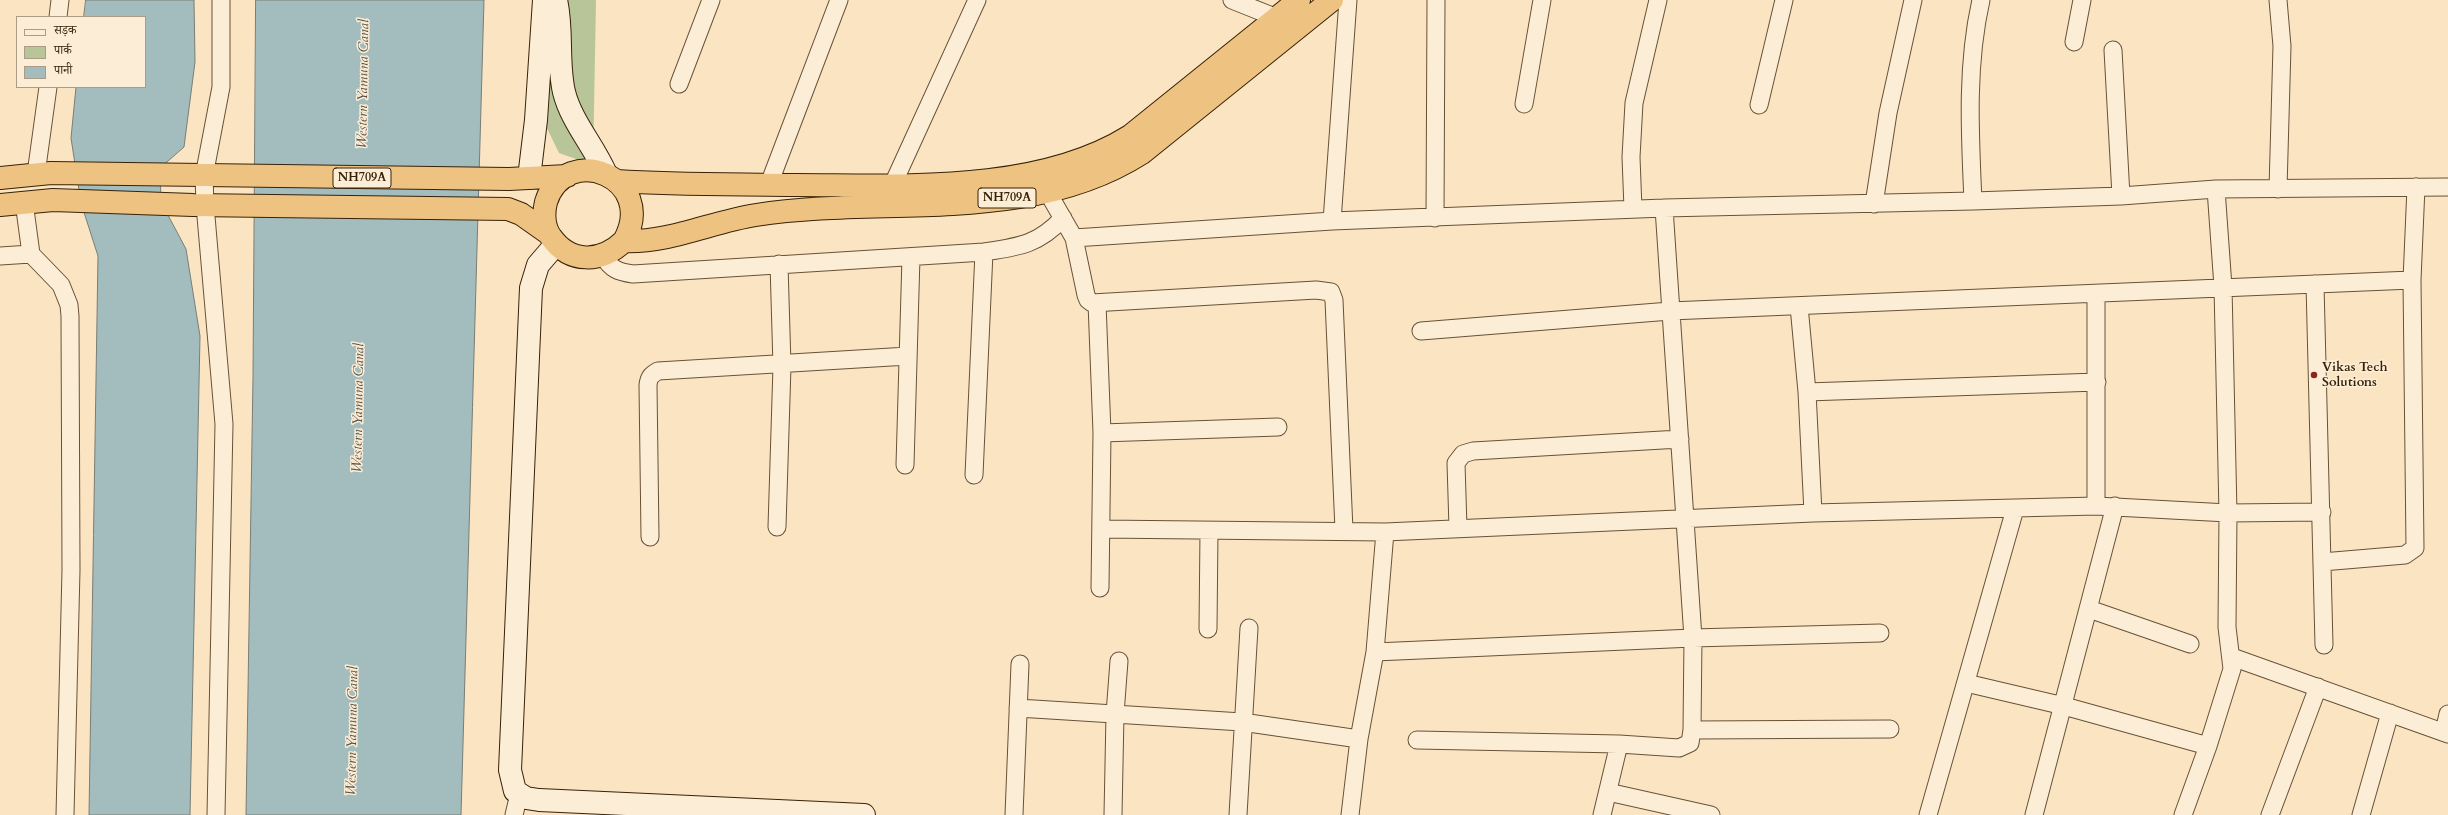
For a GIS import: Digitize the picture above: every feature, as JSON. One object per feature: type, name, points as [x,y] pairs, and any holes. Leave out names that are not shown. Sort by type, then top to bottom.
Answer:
[{"type":"highway","name":"NH709A","points":[[552,239],[544,214],[549,194],[556,184],[567,176],[580,171],[593,170],[612,177],[768,184],[893,184],[974,181],[1016,176],[1080,160],[1109,148],[1130,136],[1299,0]]},
{"type":"highway","name":"NH709A","points":[[624,241],[644,242],[663,239],[756,215],[870,206],[976,202],[1047,191],[1094,178],[1119,167],[1142,153],[1332,0]]},
{"type":"highway","name":"NH709A","points":[[0,178],[44,174],[519,179],[567,176]]},
{"type":"highway","points":[[603,256],[614,250],[624,241],[630,230],[633,216],[631,203],[626,191],[612,177]]},
{"type":"highway","name":"NH709A","points":[[0,205],[53,200],[205,205],[508,209],[521,214],[552,239],[565,252],[577,257],[603,256]]},
{"type":"street","points":[[58,16],[60,0]]},
{"type":"street","points":[[216,815],[224,424],[205,205],[204,176],[221,87],[221,0]]},
{"type":"street","points":[[519,179],[536,120],[544,0]]},
{"type":"street","points":[[556,0],[560,70],[564,93],[569,106],[612,177]]},
{"type":"street","points":[[679,84],[711,0]]},
{"type":"street","points":[[768,184],[839,0]]},
{"type":"street","points":[[893,184],[977,0]]},
{"type":"street","points":[[1232,0],[1277,18]]},
{"type":"street","points":[[1332,221],[1348,0]]},
{"type":"street","points":[[1435,218],[1436,0]]},
{"type":"street","points":[[1524,104],[1542,0]]},
{"type":"street","points":[[1633,209],[1631,158],[1634,103],[1658,0]]},
{"type":"street","points":[[1759,105],[1784,0]]},
{"type":"street","points":[[1874,204],[1888,112],[1913,0]]},
{"type":"street","points":[[1973,201],[1970,131],[1971,68],[1974,34],[1981,0]]},
{"type":"street","points":[[2074,42],[2082,0]]},
{"type":"street","points":[[2278,0],[2282,46],[2278,189]]},
{"type":"street","points":[[2113,50],[2121,196]]},
{"type":"street","points":[[44,174],[48,88]]},
{"type":"street","points":[[2322,562],[2405,555],[2414,548],[2412,280],[2416,187]]},
{"type":"street","points":[[1074,238],[1332,221],[1633,209],[1874,204],[2121,196],[2216,189],[2448,187]]},
{"type":"street","points":[[2183,815],[2208,746],[2230,678],[2232,657],[2227,627],[2228,514],[2223,287],[2216,189]]},
{"type":"street","points":[[1047,191],[1074,238],[1088,300],[1097,304],[1316,290],[1331,292],[1334,300],[1344,530]]},
{"type":"street","points":[[24,202],[31,254],[61,285],[69,305],[70,316],[71,570],[65,815]]},
{"type":"street","points":[[1417,740],[1619,744],[1679,748],[1688,746],[1692,730],[1693,638],[1664,208]]},
{"type":"street","points":[[603,256],[609,267],[620,272],[633,274],[984,252],[1022,246],[1038,240],[1050,232],[1063,218]]},
{"type":"street","points":[[552,239],[538,265],[531,288],[510,770],[513,787],[519,794],[526,798],[539,800],[864,815]]},
{"type":"street","points":[[974,475],[984,252]]},
{"type":"street","points":[[0,256],[31,254]]},
{"type":"street","points":[[905,465],[911,257]]},
{"type":"street","points":[[777,527],[782,366],[779,264]]},
{"type":"street","points":[[1421,331],[1670,311],[2096,295],[2223,287],[2412,280]]},
{"type":"street","points":[[2315,284],[2322,512],[2324,645]]},
{"type":"street","points":[[2096,295],[2096,506]]},
{"type":"street","points":[[1097,304],[1102,433],[1102,529],[1100,588]]},
{"type":"street","points":[[1799,306],[1807,392],[1813,513]]},
{"type":"street","points":[[650,538],[649,378],[658,371],[782,366],[908,356]]},
{"type":"street","points":[[1807,392],[2097,382]]},
{"type":"street","points":[[1102,433],[1278,427]]},
{"type":"street","points":[[1458,528],[1456,463],[1463,454],[1473,451],[1680,439]]},
{"type":"street","points":[[1102,529],[1210,531],[1344,530],[1385,532],[1813,513],[2096,506],[2228,514],[2322,512]]},
{"type":"street","points":[[2034,815],[2064,706],[2115,506]]},
{"type":"street","points":[[1928,815],[2015,509]]},
{"type":"street","points":[[1208,629],[1210,531]]},
{"type":"street","points":[[1350,815],[1360,739],[1375,652],[1385,532]]},
{"type":"street","points":[[2089,609],[2190,644]]},
{"type":"street","points":[[1238,815],[1242,722],[1249,628]]},
{"type":"street","points":[[1375,652],[1693,638],[1880,634]]},
{"type":"street","points":[[2232,657],[2446,733],[2448,714]]},
{"type":"street","points":[[1113,815],[1115,714],[1119,661]]},
{"type":"street","points":[[1014,815],[1020,664]]},
{"type":"street","points":[[1966,683],[2064,706],[2208,746]]},
{"type":"street","points":[[2270,815],[2318,687]]},
{"type":"street","points":[[1018,708],[1242,722],[1360,739]]},
{"type":"street","points":[[2361,815],[2390,713]]},
{"type":"street","points":[[1692,730],[1890,729]]},
{"type":"street","points":[[1602,815],[1619,744]]},
{"type":"street","points":[[1608,792],[1711,815]]},
{"type":"street","points":[[514,815],[519,794]]},
{"type":"green space","points":[[544,0],[596,0],[593,165],[559,153],[542,118]]},
{"type":"water","points":[[86,0],[194,0],[195,62],[184,147],[160,168],[161,202],[186,249],[200,336],[190,815],[89,815],[98,256],[81,203],[71,138],[76,88],[146,88],[146,16],[84,16]]},
{"type":"water","name":"Western Yamuna Canal","points":[[256,0],[484,0],[461,815],[246,815],[253,377]]},
{"type":"place","name":"Vikas Tech Solutions","points":[[2314,375]]}]
